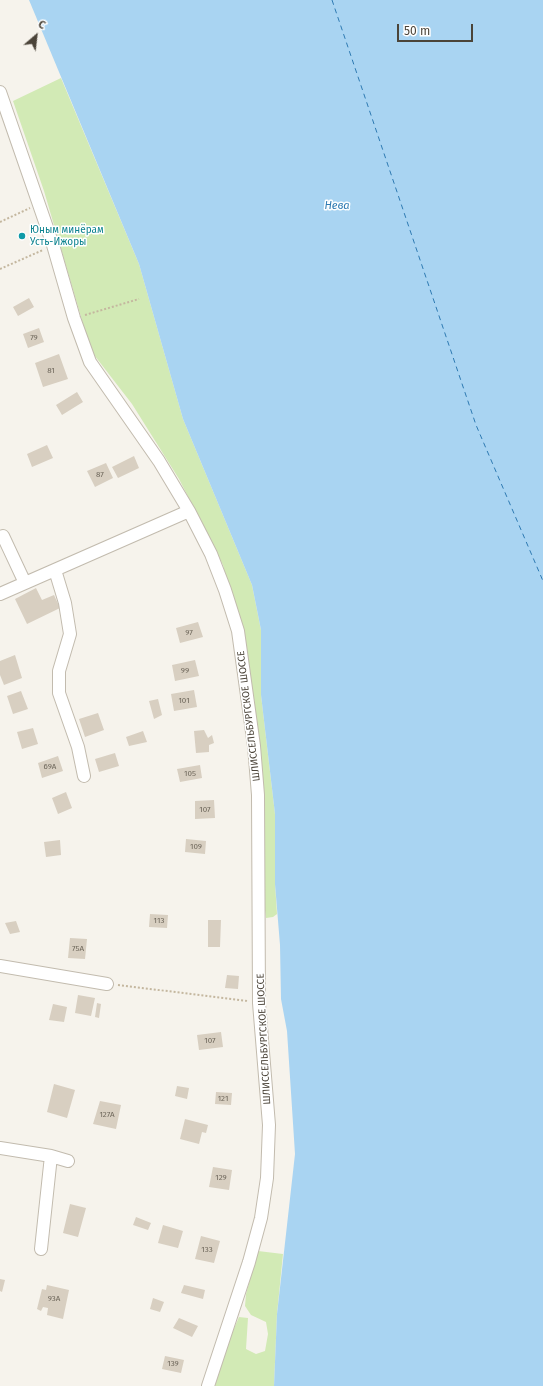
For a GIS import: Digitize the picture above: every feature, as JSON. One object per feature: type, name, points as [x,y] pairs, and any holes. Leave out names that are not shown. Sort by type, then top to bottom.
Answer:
[{"type":"street","name":"ШЛИССЕЛЬБУРГСКОЕ ШОССЕ","points":[[0,92],[53,246],[74,318],[90,362],[159,461],[189,511],[211,554],[225,590],[238,631],[247,687],[258,795],[259,1003],[269,1124],[267,1178],[260,1218],[249,1262],[208,1386]]},
{"type":"street","points":[[0,594],[189,511]]},
{"type":"street","points":[[3,536],[25,583]]},
{"type":"street","points":[[55,570],[64,603],[70,634],[59,671],[59,693],[78,747],[84,776]]},
{"type":"street","points":[[0,966],[106,984]]},
{"type":"street","points":[[0,1148],[51,1156],[68,1161]]},
{"type":"street","points":[[41,1249],[51,1156]]},
{"type":"path","points":[[0,222],[38,204]]},
{"type":"path","points":[[0,269],[53,246]]},
{"type":"path","points":[[74,318],[139,299]]},
{"type":"path","points":[[106,984],[259,1003]]},
{"type":"green space","points":[[61,78],[139,264],[183,419],[252,585],[261,630],[261,695],[275,814],[275,883],[277,914],[273,917],[266,918],[262,888],[254,698],[223,565],[179,479],[132,404],[91,351],[44,191],[13,101]]},
{"type":"green space","points":[[258,1251],[283,1254],[277,1314],[274,1386],[215,1386],[228,1342],[239,1317],[248,1318],[246,1349],[256,1354],[265,1351],[268,1334],[266,1322],[251,1315],[245,1306],[246,1294]]},
{"type":"water","name":"Нева","points":[[29,0],[543,0],[543,1386],[274,1386],[277,1314],[295,1154],[287,1031],[281,999],[280,945],[275,884],[275,814],[261,695],[261,630],[252,585],[183,419],[139,264]]},
{"type":"building","points":[[29,298],[34,307],[18,316],[13,307]]},
{"type":"building","points":[[39,328],[44,342],[28,348],[23,334]]},
{"type":"building","points":[[59,354],[68,379],[43,387],[35,363]]},
{"type":"building","points":[[77,392],[83,402],[62,415],[56,405]]},
{"type":"building","points":[[47,445],[53,458],[32,467],[27,454]]},
{"type":"building","points":[[134,456],[139,468],[118,478],[112,467]]},
{"type":"building","points":[[106,463],[113,478],[95,487],[87,471]]},
{"type":"building","points":[[36,588],[42,600],[54,595],[60,608],[27,624],[15,599]]},
{"type":"building","points":[[198,622],[203,637],[180,643],[176,628]]},
{"type":"building","points":[[15,655],[22,678],[4,685],[0,675],[0,661]]},
{"type":"building","points":[[195,660],[199,676],[175,681],[172,665]]},
{"type":"building","points":[[194,690],[197,707],[174,711],[171,694]]},
{"type":"building","points":[[21,691],[28,709],[13,714],[7,696]]},
{"type":"building","points":[[158,699],[162,715],[154,719],[149,701]]},
{"type":"building","points":[[98,713],[104,730],[85,737],[79,719]]},
{"type":"building","points":[[33,728],[38,744],[22,749],[17,732]]},
{"type":"building","points":[[204,730],[208,738],[212,735],[214,743],[209,745],[209,752],[196,753],[194,731]]},
{"type":"building","points":[[143,731],[147,742],[129,746],[126,737]]},
{"type":"building","points":[[115,753],[119,766],[99,772],[95,759]]},
{"type":"building","points":[[58,756],[63,771],[42,778],[38,763]]},
{"type":"building","points":[[200,765],[202,778],[180,782],[177,769]]},
{"type":"building","points":[[66,792],[72,808],[58,814],[52,798]]},
{"type":"building","points":[[214,800],[215,818],[195,819],[195,801]]},
{"type":"building","points":[[186,839],[206,841],[205,854],[185,852]]},
{"type":"building","points":[[60,840],[61,855],[46,857],[44,842]]},
{"type":"building","points":[[150,914],[168,915],[167,928],[149,927]]},
{"type":"building","points":[[208,920],[221,920],[220,947],[208,947]]},
{"type":"building","points":[[16,921],[20,932],[10,934],[5,923]]},
{"type":"building","points":[[70,938],[87,939],[85,959],[68,958]]},
{"type":"building","points":[[227,975],[239,976],[238,989],[225,988]]},
{"type":"building","points":[[78,995],[95,998],[91,1016],[75,1013]]},
{"type":"building","points":[[97,1003],[101,1004],[99,1018],[95,1017]]},
{"type":"building","points":[[53,1004],[67,1007],[64,1022],[49,1020]]},
{"type":"building","points":[[221,1032],[223,1047],[199,1050],[197,1035]]},
{"type":"building","points":[[54,1084],[75,1090],[67,1118],[47,1112]]},
{"type":"building","points":[[177,1086],[189,1088],[187,1099],[175,1096]]},
{"type":"building","points":[[216,1092],[232,1093],[231,1105],[215,1104]]},
{"type":"building","points":[[100,1101],[121,1105],[116,1129],[93,1124]]},
{"type":"building","points":[[185,1119],[208,1125],[206,1133],[202,1132],[199,1144],[180,1139]]},
{"type":"building","points":[[213,1167],[232,1170],[229,1190],[209,1187]]},
{"type":"building","points":[[70,1204],[86,1208],[78,1237],[63,1233]]},
{"type":"building","points":[[136,1217],[151,1223],[148,1230],[133,1225]]},
{"type":"building","points":[[163,1225],[183,1231],[178,1248],[158,1243]]},
{"type":"building","points":[[201,1236],[220,1241],[214,1263],[195,1259]]},
{"type":"building","points":[[0,1279],[5,1280],[2,1292],[0,1291]]},
{"type":"building","points":[[47,1285],[69,1290],[63,1319],[47,1315],[48,1308],[43,1307],[41,1311],[37,1309],[42,1289],[46,1290]]},
{"type":"building","points":[[184,1285],[205,1290],[203,1299],[181,1293]]},
{"type":"building","points":[[153,1298],[164,1302],[160,1312],[150,1309]]},
{"type":"building","points":[[179,1318],[198,1326],[192,1337],[173,1328]]},
{"type":"building","points":[[165,1356],[184,1360],[181,1373],[162,1369]]},
{"type":"ferry route","points":[[332,0],[476,425],[543,581]]},
{"type":"place","name":"Юным минёрам Усть-Ижоры","points":[[22,236]]}]
